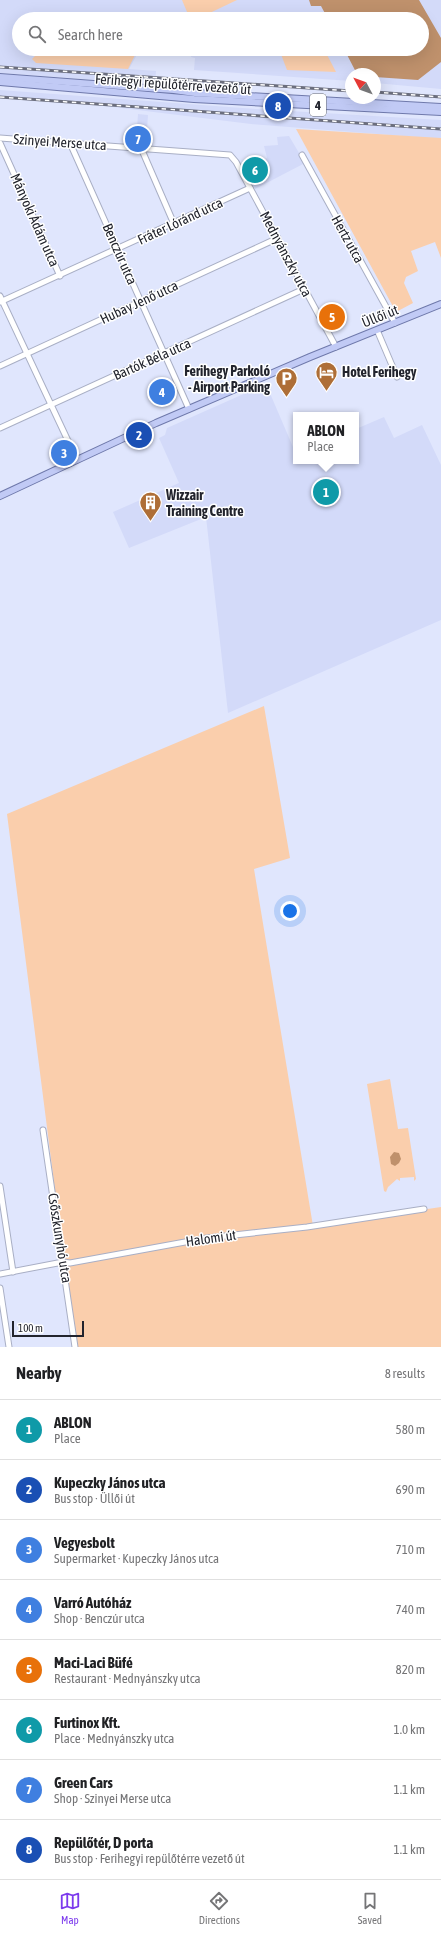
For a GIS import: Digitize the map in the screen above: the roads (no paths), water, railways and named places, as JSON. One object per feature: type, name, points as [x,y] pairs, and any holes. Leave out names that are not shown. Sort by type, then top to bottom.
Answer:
[{"type":"main road","name":"Ferihegyi repülőtérre vezető út","points":[[0,77],[174,90],[195,93],[441,107]]},
{"type":"main road","name":"Ferihegyi repülőtérre vezető út","points":[[0,82],[182,98],[441,112]]},
{"type":"main road","name":"Üllői út","points":[[0,496],[189,409],[441,304]]},
{"type":"street","name":"Szinyei Merse utca","points":[[0,138],[226,154],[230,155],[236,162]]},
{"type":"street","name":"Mányoki Ádám utca","points":[[0,143],[60,276]]},
{"type":"street","name":"Benczúr utca","points":[[70,143],[189,409]]},
{"type":"street","points":[[141,148],[174,224]]},
{"type":"street","name":"Hertz utca","points":[[302,155],[395,323]]},
{"type":"street","name":"Mednyánszky utca","points":[[236,162],[336,347]]},
{"type":"street","name":"Fráter Lóránd utca","points":[[1,302],[250,188]]},
{"type":"street","name":"Hubay Jenő utca","points":[[0,366],[278,238]]},
{"type":"street","name":"Bartók Béla utca","points":[[0,428],[304,289]]},
{"type":"street","points":[[0,296],[1,302],[77,460]]},
{"type":"street","points":[[377,330],[397,377]]},
{"type":"street","name":"Csőszkunyhó utca","points":[[43,1130],[75,1347]]},
{"type":"street","points":[[0,1186],[13,1272]]},
{"type":"street","name":"Halomi út","points":[[0,1274],[207,1238],[307,1227],[424,1209]]},
{"type":"street","points":[[0,1288],[9,1347]]},
{"type":"railway","points":[[0,67],[345,91]]},
{"type":"railway","points":[[381,92],[441,97]]},
{"type":"railway","points":[[0,97],[441,129]]},
{"type":"place","name":"Repülőtér, D porta","points":[[278,106]]},
{"type":"place","name":"Green Cars","points":[[138,139]]},
{"type":"place","name":"Furtinox Kft.","points":[[255,170]]},
{"type":"place","name":"Maci-Laci Büfé","points":[[332,317]]},
{"type":"place","name":"Varró Autóház","points":[[162,392]]},
{"type":"place","name":"Hotel Ferihegy","points":[[326,392]]},
{"type":"place","name":"Ferihegy Parkoló - Airport Parking","points":[[286,398]]},
{"type":"place","name":"Kupeczky János utca","points":[[139,435]]},
{"type":"place","name":"Vegyesbolt","points":[[64,453]]},
{"type":"place","name":"ABLON","points":[[326,492]]},
{"type":"place","name":"Wizzair Training Centre","points":[[150,522]]}]
